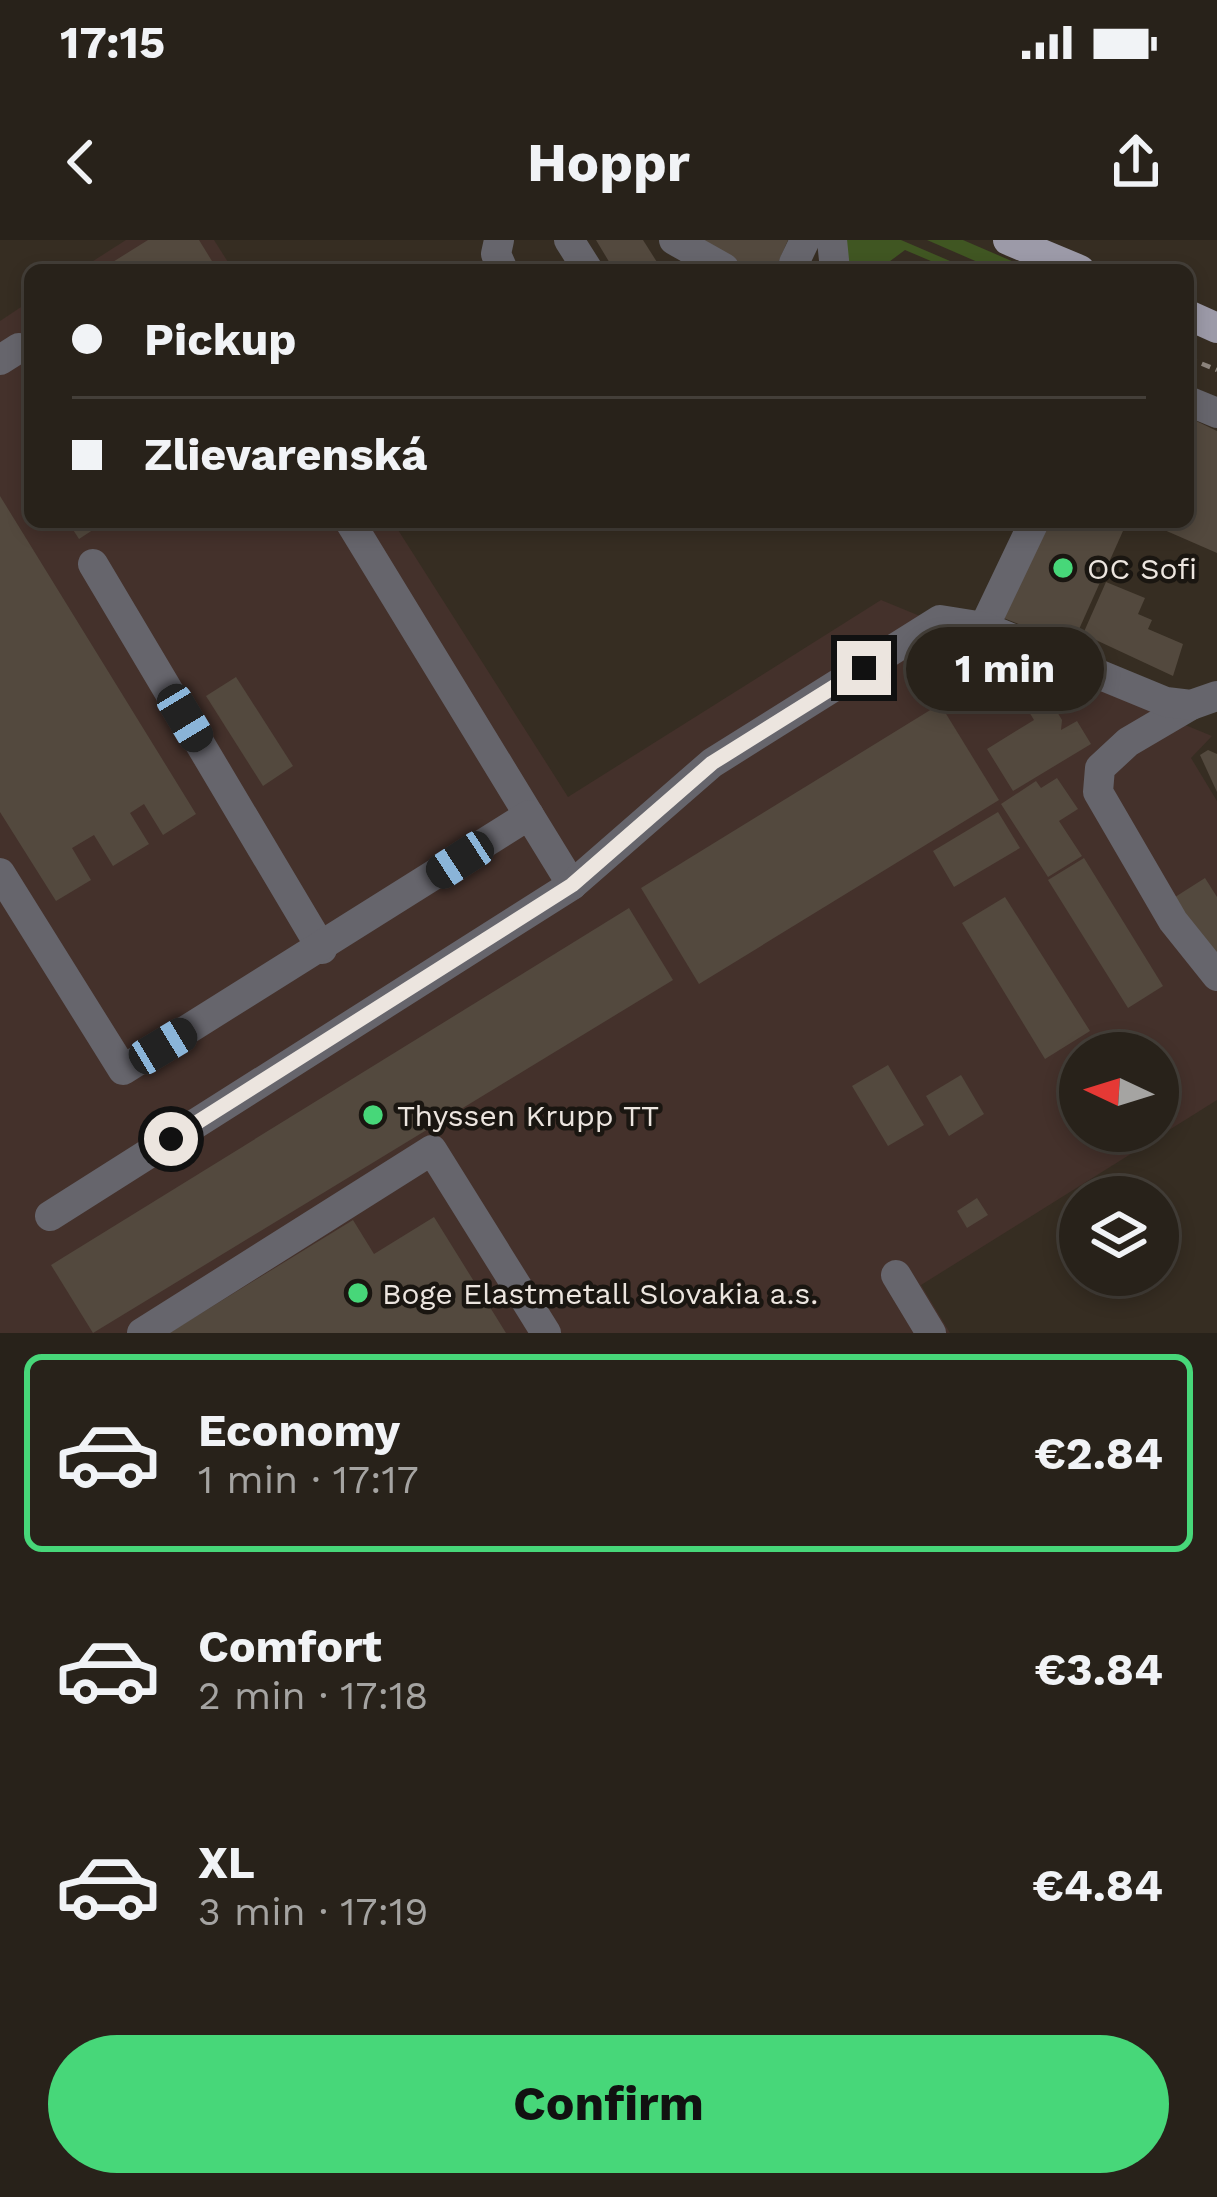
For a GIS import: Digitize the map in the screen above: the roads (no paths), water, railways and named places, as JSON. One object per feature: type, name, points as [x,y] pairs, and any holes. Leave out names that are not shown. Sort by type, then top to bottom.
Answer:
[{"type":"main road","points":[[1008,240],[1066,264]]},
{"type":"street","points":[[674,240],[715,260]]},
{"type":"street","points":[[354,528],[572,885]]},
{"type":"street","points":[[984,627],[1031,528]]},
{"type":"street","points":[[93,564],[322,949]]},
{"type":"street","points":[[50,1216],[572,885],[712,763],[940,620],[984,627],[1166,703],[1210,698]]},
{"type":"street","points":[[1210,698],[1128,742],[1100,768],[1098,791],[1173,921],[1217,976]]},
{"type":"street","points":[[0,873],[122,1070],[322,949],[529,815]]},
{"type":"street","points":[[142,1333],[432,1150],[546,1333]]},
{"type":"street","points":[[896,1275],[931,1333]]},
{"type":"place","name":"OC Sofi","points":[[1063,568]]},
{"type":"place","name":"Thyssen Krupp TT","points":[[373,1115]]},
{"type":"place","name":"Boge Elastmetall Slovakia a.s.","points":[[358,1293]]}]
